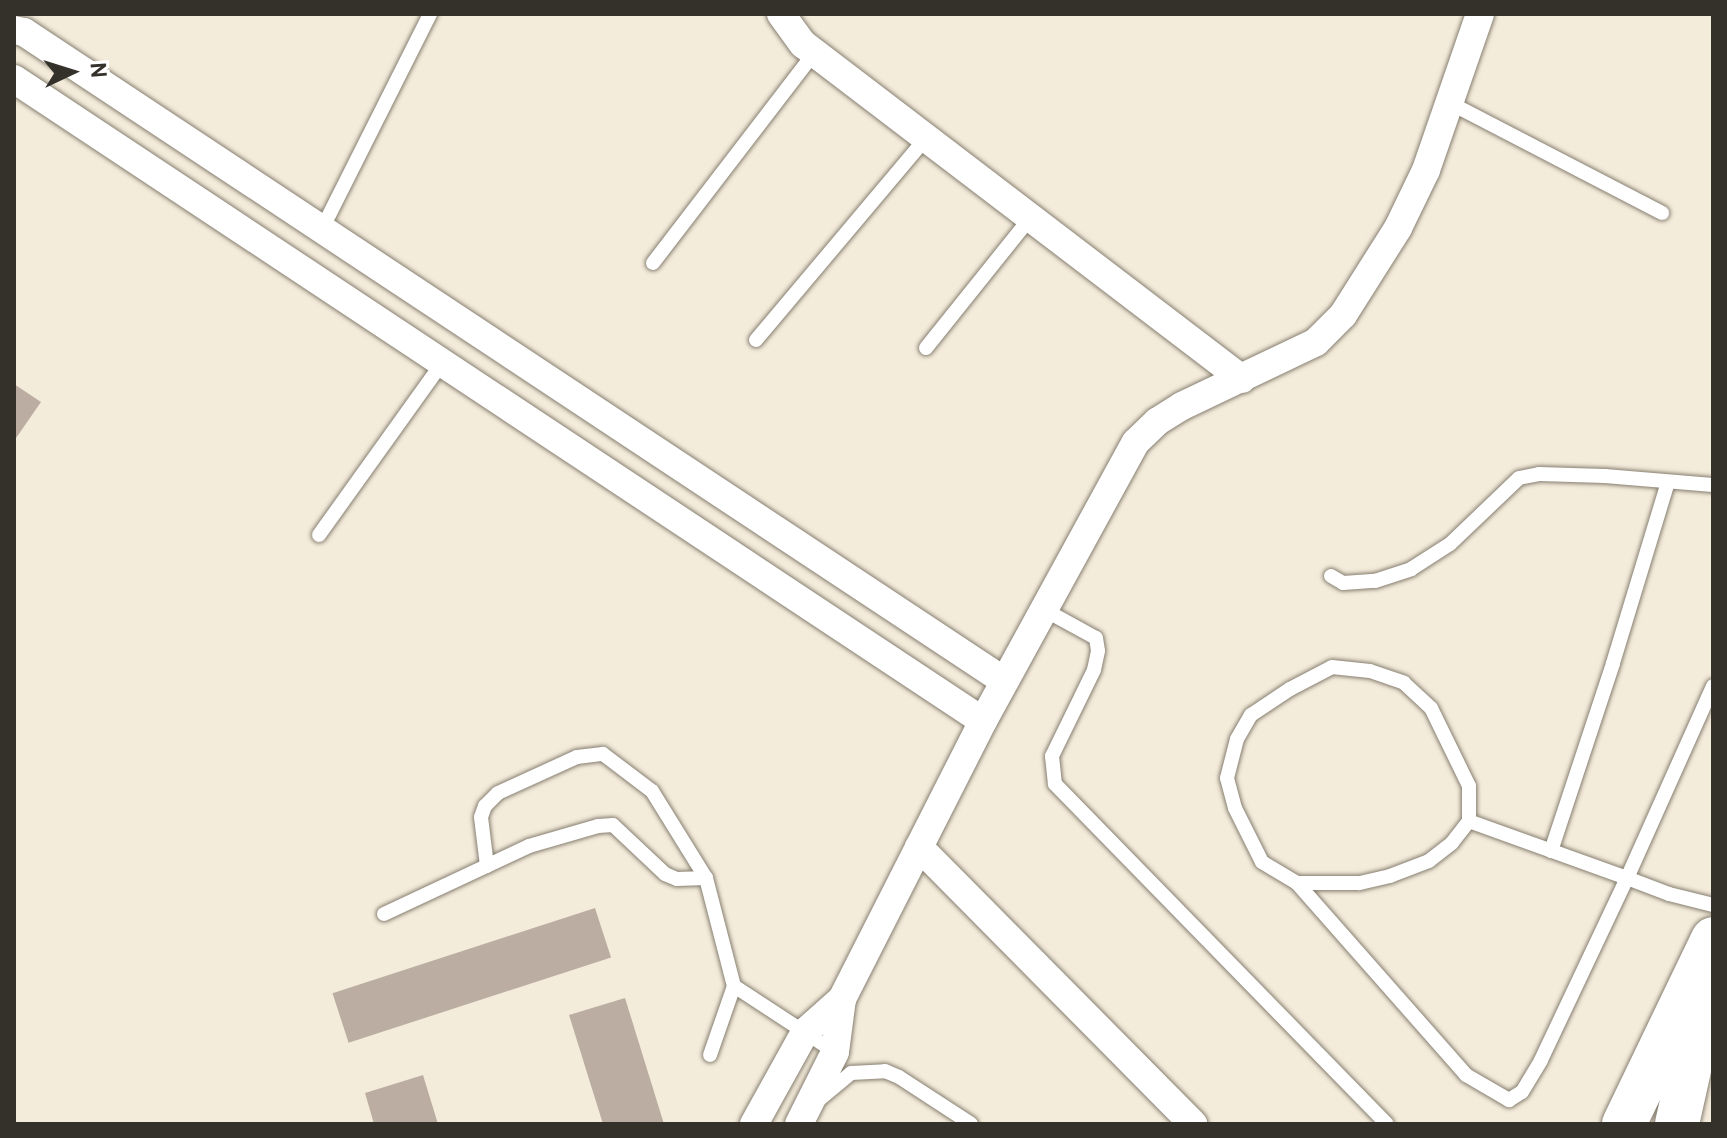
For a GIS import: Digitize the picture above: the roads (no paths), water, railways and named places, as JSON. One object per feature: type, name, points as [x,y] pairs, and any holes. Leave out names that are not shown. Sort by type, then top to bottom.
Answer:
[{"type":"highway","points":[[1624,1124],[1713,939]]},
{"type":"highway","points":[[1677,1124],[1713,961]]},
{"type":"street","points":[[781,14],[803,44],[1242,379]]},
{"type":"street","points":[[803,1116],[835,1052],[842,999],[1004,681],[1136,442],[1158,421],[1316,342],[1343,315],[1398,228],[1426,170],[1480,14]]},
{"type":"street","points":[[14,30],[24,32],[1004,681]]},
{"type":"street","points":[[14,79],[983,721]]},
{"type":"street","points":[[205,206],[230,169]]},
{"type":"street","points":[[919,847],[1193,1124]]},
{"type":"street","points":[[754,1124],[805,1032],[842,999]]},
{"type":"lane","points":[[322,229],[430,14]]},
{"type":"lane","points":[[653,263],[815,52]]},
{"type":"lane","points":[[1450,103],[1662,213]]},
{"type":"lane","points":[[756,340],[926,138]]},
{"type":"lane","points":[[926,348],[1031,217]]},
{"type":"lane","points":[[319,535],[442,363]]},
{"type":"lane","points":[[1331,576],[1343,583],[1375,581],[1411,569],[1450,544],[1519,478],[1539,474],[1713,485]]},
{"type":"lane","points":[[1551,851],[1668,482]]},
{"type":"lane","points":[[1043,609],[1096,638],[1098,651],[1094,670],[1052,756],[1055,784],[1387,1124]]},
{"type":"lane","points":[[1297,883],[1359,883],[1390,876],[1429,861],[1452,843],[1469,821],[1469,786],[1431,708],[1404,683],[1370,671],[1332,667],[1290,689],[1251,715],[1237,739],[1227,778],[1235,808],[1262,862],[1297,883],[1466,1075],[1509,1100],[1522,1092],[1541,1060],[1713,686]]},
{"type":"lane","points":[[487,866],[481,817],[485,806],[498,793],[577,757],[603,754],[652,791],[706,878],[734,986],[710,1055]]},
{"type":"lane","points":[[1469,821],[1669,894],[1713,905]]},
{"type":"lane","points":[[384,914],[529,846],[598,826],[613,825],[665,874],[677,879],[706,878]]},
{"type":"lane","points":[[734,986],[835,1052]]},
{"type":"lane","points":[[803,1116],[851,1073],[885,1071],[971,1124]]}]
